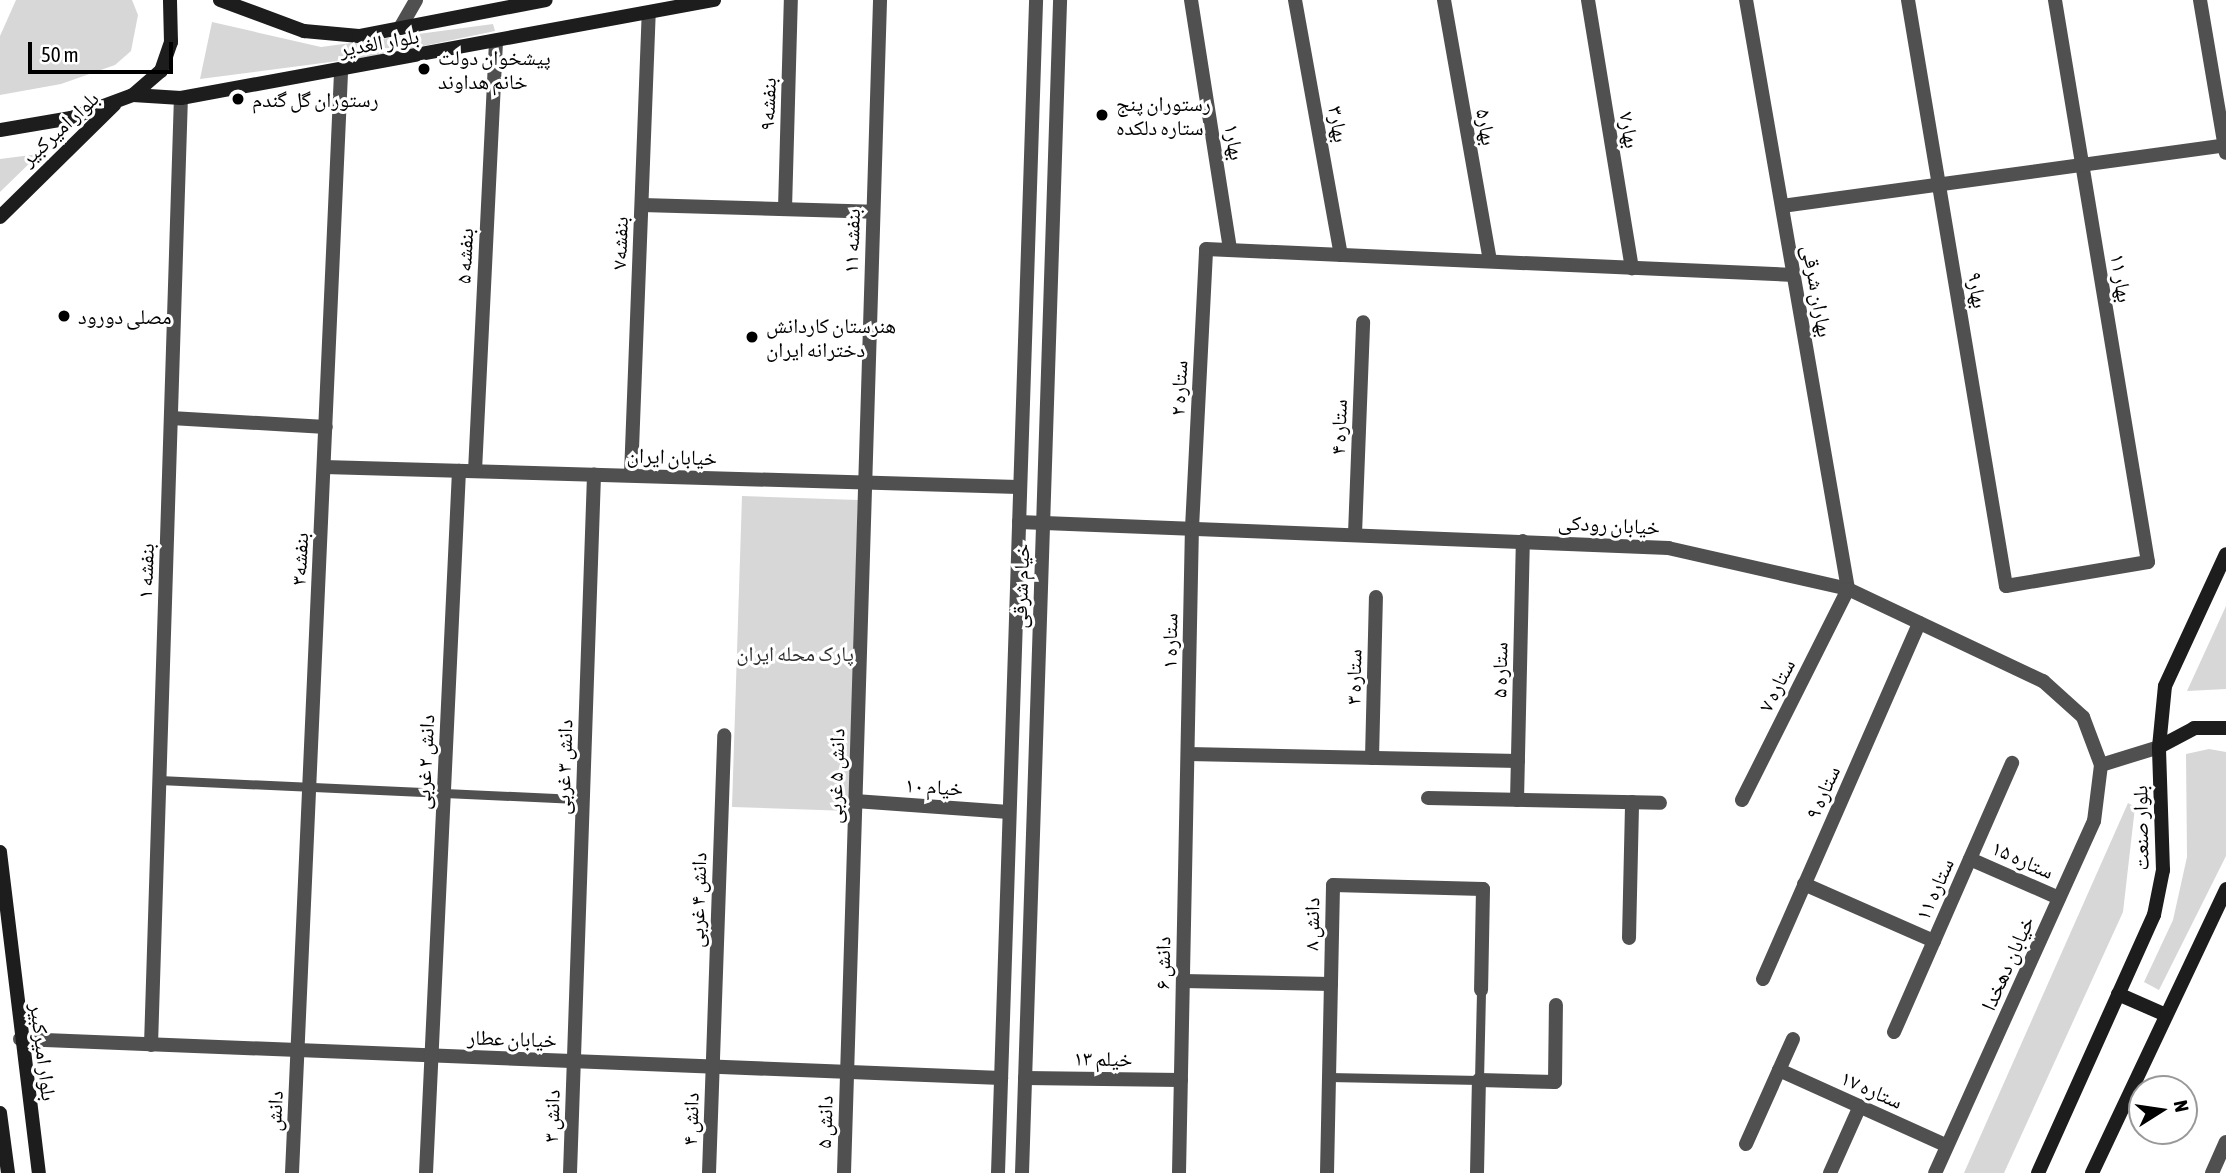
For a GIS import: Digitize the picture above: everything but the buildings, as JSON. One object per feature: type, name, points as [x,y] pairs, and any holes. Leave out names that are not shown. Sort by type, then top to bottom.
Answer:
[{"type":"main road","points":[[0,130],[71,118],[133,95],[161,71],[171,42],[170,0]]},
{"type":"main road","name":"بلوار الغدیر","points":[[220,0],[304,31],[359,36],[546,0]]},
{"type":"main road","name":"بلوار الغدیر","points":[[133,95],[181,98],[341,71],[714,0]]},
{"type":"main road","name":"بلوار امیرکبیر","points":[[0,217],[119,100]]},
{"type":"main road","name":"بلوار صنعت","points":[[2038,1173],[2154,915],[2163,870],[2159,747],[2165,686],[2226,554]]},
{"type":"main road","points":[[2159,747],[2193,728],[2226,728]]},
{"type":"main road","name":"بلوار امیرکبیر","points":[[0,852],[20,1040],[39,1173]]},
{"type":"main road","points":[[2092,1173],[2226,889]]},
{"type":"main road","points":[[2118,994],[2166,1014]]},
{"type":"main road","points":[[0,1114],[8,1173]]},
{"type":"street","points":[[400,29],[416,0]]},
{"type":"street","name":"بنفشه۹","points":[[785,209],[791,0]]},
{"type":"street","name":"بنفشه ۱۱","points":[[865,482],[880,0]]},
{"type":"street","name":"خیام شرقی","points":[[998,1173],[1036,0]]},
{"type":"street","name":"خیام شرقی","points":[[1022,1173],[1060,0]]},
{"type":"street","name":"بهار۱","points":[[1191,0],[1230,250]]},
{"type":"street","name":"بهار۳","points":[[1295,0],[1341,255]]},
{"type":"street","name":"بهار۵","points":[[1444,0],[1490,261]]},
{"type":"street","name":"بهار۷","points":[[1588,0],[1632,268]]},
{"type":"street","name":"بهاران شرقی","points":[[1746,0],[1848,589]]},
{"type":"street","name":"بهار۹","points":[[1908,0],[2006,586]]},
{"type":"street","name":"بهار ۱۱","points":[[2006,586],[2148,562],[2055,0]]},
{"type":"street","points":[[1782,206],[2082,164],[2226,147],[2200,0]]},
{"type":"street","name":"بنفشه۷","points":[[631,475],[649,13]]},
{"type":"street","name":"بنفشه ۵","points":[[475,471],[496,42]]},
{"type":"street","name":"بنفشه۳","points":[[298,1050],[341,71]]},
{"type":"street","name":"بنفشه ۱","points":[[151,1045],[181,98]]},
{"type":"street","points":[[642,205],[873,212]]},
{"type":"street","name":"ستاره ۲","points":[[1192,528],[1206,249],[1230,250]]},
{"type":"street","points":[[1230,250],[1794,275]]},
{"type":"street","name":"ستاره ۴","points":[[1355,534],[1363,322]]},
{"type":"street","points":[[171,418],[326,427]]},
{"type":"street","name":"خیابان ایران","points":[[324,467],[1020,487]]},
{"type":"street","name":"دانش ۲ غربی","points":[[426,1173],[459,471]]},
{"type":"street","name":"دانش ۳ غربی","points":[[574,1061],[594,474]]},
{"type":"street","name":"دانش ۵ غربی","points":[[847,1072],[865,482]]},
{"type":"street","name":"خیابان رودکی","points":[[1019,522],[1668,548],[1848,589],[2043,681],[2083,717],[2101,765]]},
{"type":"street","name":"ستاره ۱","points":[[1188,754],[1192,528]]},
{"type":"street","name":"ستاره ۵","points":[[1517,800],[1523,541]]},
{"type":"street","name":"ستاره ۷","points":[[1742,800],[1848,589]]},
{"type":"street","name":"ستاره ۳","points":[[1372,758],[1376,597]]},
{"type":"street","name":"ستاره ۹","points":[[1762,979],[1919,623]]},
{"type":"street","name":"دانش ۴ غربی","points":[[713,1066],[724,735]]},
{"type":"street","points":[[2101,765],[2159,747]]},
{"type":"street","points":[[1188,754],[1518,761]]},
{"type":"street","name":"دانش ۶","points":[[1179,1173],[1188,754]]},
{"type":"street","name":"ستاره ۱۱","points":[[1894,1032],[2012,763]]},
{"type":"street","name":"خیابان دهخدا","points":[[1935,1173],[2094,821],[2101,765]]},
{"type":"street","points":[[1429,798],[1660,803]]},
{"type":"street","name":"خیام ۱۰","points":[[855,801],[1034,813]]},
{"type":"street","points":[[1629,938],[1632,803]]},
{"type":"street","name":"ستاره ۱۵","points":[[1970,859],[2059,898]]},
{"type":"street","points":[[1804,884],[1934,941]]},
{"type":"street","name":"دانش ۸","points":[[1327,1173],[1333,885],[1483,889],[1480,990]]},
{"type":"street","points":[[1183,981],[1331,984]]},
{"type":"street","points":[[1477,1173],[1479,1080],[1555,1082],[1556,1005]]},
{"type":"street","name":"خیابان عطار","points":[[20,1040],[1001,1078]]},
{"type":"street","points":[[1746,1144],[1793,1040]]},
{"type":"street","name":"دانش","points":[[292,1173],[298,1050]]},
{"type":"street","name":"دانش ۳","points":[[570,1173],[574,1061]]},
{"type":"street","name":"دانش ۴","points":[[709,1173],[713,1066]]},
{"type":"street","name":"ستاره ۱۷","points":[[1779,1070],[1947,1146]]},
{"type":"street","name":"دانش ۵","points":[[844,1173],[847,1072]]},
{"type":"street","name":"خیلم ۱۳","points":[[1001,1078],[1181,1080]]},
{"type":"street","points":[[1830,1173],[1860,1106]]},
{"type":"street","points":[[2212,1173],[2226,1142]]},
{"type":"lane","points":[[159,780],[582,799]]},
{"type":"lane","points":[[1329,1077],[1479,1080],[1480,990]]},
{"type":"green space","points":[[16,0],[132,0],[138,15],[131,51],[115,65],[61,84],[0,95],[0,36]]},
{"type":"green space","points":[[212,22],[321,47],[493,24],[495,31],[376,56],[200,79]]},
{"type":"green space","points":[[39,154],[0,192],[0,159]]},
{"type":"green space","name":"پارک محله ایران","points":[[742,496],[858,500],[849,811],[732,807]]},
{"type":"green space","points":[[2226,606],[2226,689],[2187,691]]},
{"type":"green space","points":[[2209,749],[2226,752],[2226,856],[2159,990],[2144,982],[2173,920],[2187,857],[2186,754]]},
{"type":"green space","points":[[2128,803],[2135,807],[2123,912],[2004,1173],[1964,1173]]},
{"type":"place","name":"پیشخوان دولت خانم هداوند","points":[[424,69]]},
{"type":"place","name":"رستوران گل گندم","points":[[238,99]]},
{"type":"place","name":"رستوران پنج ستاره دلکده","points":[[1102,115]]},
{"type":"place","name":"مصلی دورود","points":[[64,316]]},
{"type":"place","name":"هنرستان کاردانش دخترانه ایران","points":[[752,337]]}]
